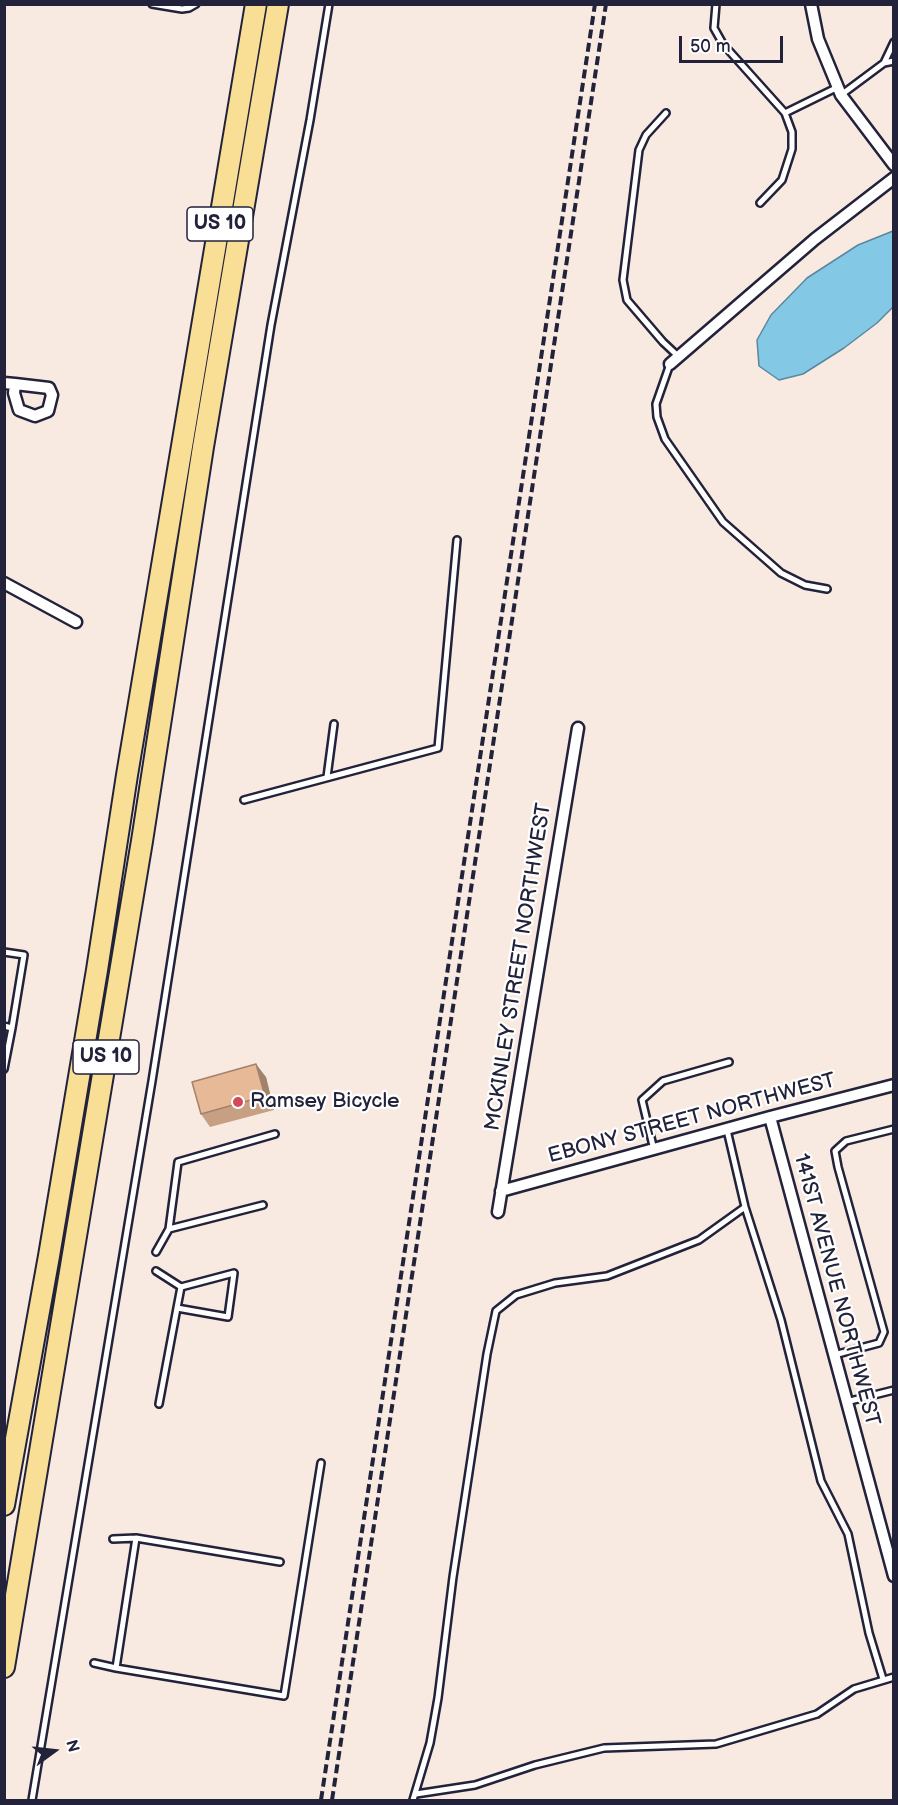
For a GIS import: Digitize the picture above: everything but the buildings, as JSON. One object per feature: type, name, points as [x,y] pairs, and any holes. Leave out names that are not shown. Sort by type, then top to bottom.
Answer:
[{"type":"highway","points":[[237,119],[247,4]]},
{"type":"highway","name":"US 10","points":[[4,1505],[49,1256],[97,970],[126,775],[256,4]]},
{"type":"highway","name":"US 10","points":[[4,1667],[140,852],[203,447],[278,4]]},
{"type":"highway","points":[[272,44],[284,4]]},
{"type":"street","points":[[811,4],[818,39],[839,91],[894,165]]},
{"type":"street","points":[[670,364],[815,239],[894,178]]},
{"type":"street","points":[[4,583],[76,622]]},
{"type":"street","name":"MCKINLEY STREET NORTHWEST","points":[[498,1212],[578,728]]},
{"type":"street","name":"EBONY STREET NORTHWEST","points":[[501,1191],[894,1085]]},
{"type":"street","name":"141ST AVENUE NORTHWEST","points":[[770,1117],[894,1576]]},
{"type":"lane","points":[[152,4],[182,9],[196,4]]},
{"type":"lane","points":[[32,1800],[152,1081],[271,324],[310,120],[329,4]]},
{"type":"lane","points":[[716,4],[714,28],[723,44],[785,113],[792,132],[792,149],[782,180],[760,202]]},
{"type":"lane","points":[[884,63],[894,42]]},
{"type":"lane","points":[[785,113],[839,91],[884,63],[894,61]]},
{"type":"lane","points":[[666,113],[646,135],[639,150],[623,280],[627,300],[679,357]]},
{"type":"lane","points":[[670,364],[656,404],[657,417],[665,439],[716,513],[723,522],[781,573],[805,585],[826,589]]},
{"type":"lane","points":[[244,800],[438,748],[457,540]]},
{"type":"lane","points":[[327,777],[334,724]]},
{"type":"lane","points":[[4,952],[24,955],[4,1069]]},
{"type":"lane","points":[[4,1026],[12,1028]]},
{"type":"lane","points":[[654,1150],[642,1100],[663,1081],[729,1062]]},
{"type":"lane","points":[[833,1355],[879,1343],[884,1332],[838,1167],[836,1150],[846,1141],[894,1129]]},
{"type":"lane","points":[[727,1130],[745,1208],[781,1320],[821,1480],[848,1534],[869,1633],[883,1679]]},
{"type":"lane","points":[[156,1252],[169,1229],[178,1162],[275,1134]]},
{"type":"lane","points":[[169,1229],[263,1205]]},
{"type":"lane","points":[[413,1800],[430,1743],[438,1698],[453,1577],[487,1354],[496,1311],[516,1295],[555,1283],[607,1276],[699,1240],[745,1208]]},
{"type":"lane","points":[[156,1271],[181,1287],[234,1273],[228,1317],[177,1308]]},
{"type":"lane","points":[[159,1404],[181,1287]]},
{"type":"lane","points":[[846,1402],[894,1390]]},
{"type":"lane","points":[[94,1663],[284,1696],[321,1463]]},
{"type":"lane","points":[[116,1668],[136,1538]]},
{"type":"lane","points":[[113,1539],[136,1538],[280,1562]]},
{"type":"lane","points":[[416,1794],[475,1785],[535,1765],[604,1748],[716,1744],[817,1714],[854,1689],[894,1677]]},
{"type":"water","points":[[893,231],[893,307],[877,323],[844,348],[803,374],[779,380],[759,366],[757,340],[771,315],[807,278],[858,245]]},
{"type":"railway","points":[[321,1800],[595,4]]},
{"type":"railway","points":[[332,1800],[606,4]]},
{"type":"place","name":"Ramsey Bicycle","points":[[238,1102]]}]
